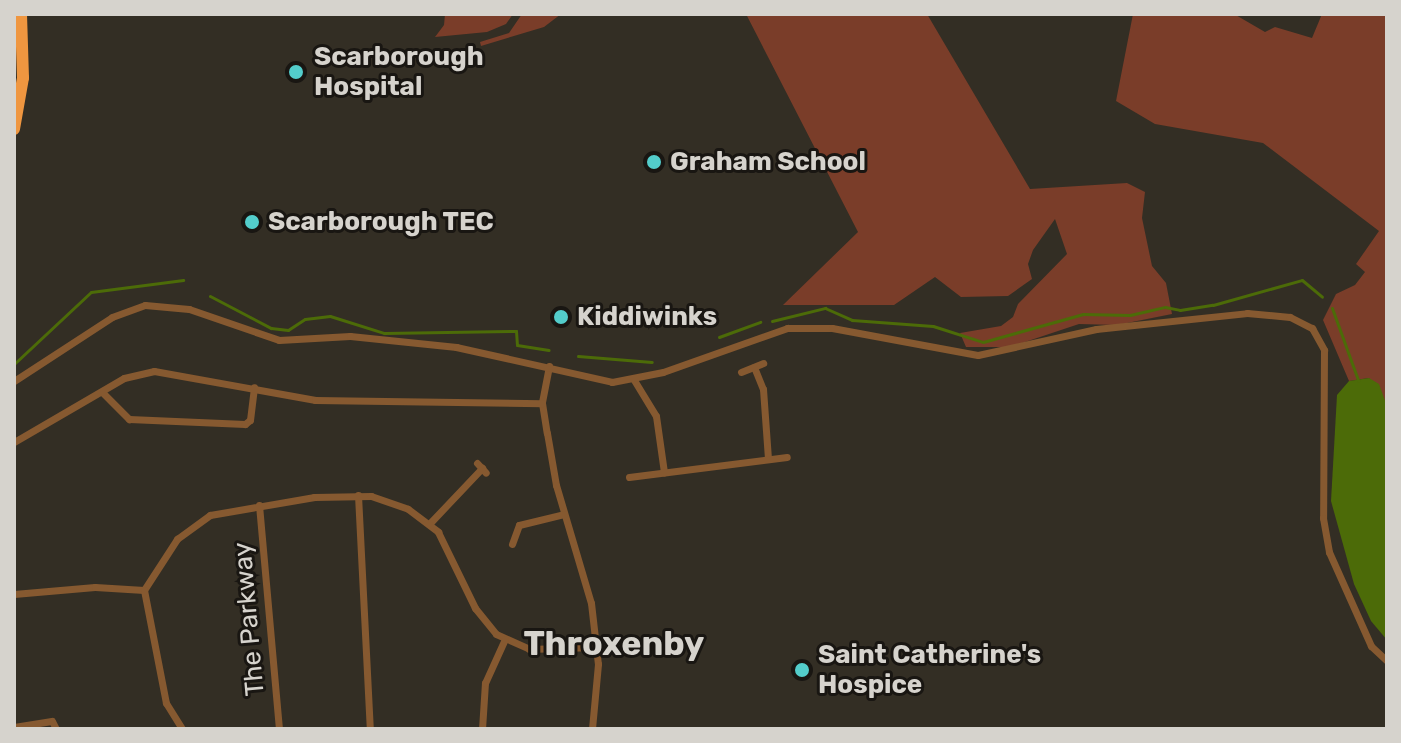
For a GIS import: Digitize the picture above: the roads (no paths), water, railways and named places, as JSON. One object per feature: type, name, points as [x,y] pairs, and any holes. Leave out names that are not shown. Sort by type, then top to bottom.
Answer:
[{"type":"highway","points":[[14,129],[23,78],[21,14]]},
{"type":"street","points":[[14,381],[112,317],[158,305],[189,309],[279,340],[350,336],[456,347],[612,382],[634,380],[787,328],[832,328],[978,355],[1096,329],[1247,313],[1290,317],[1312,328],[1324,350],[1323,518],[1329,552],[1371,646],[1387,661]]},
{"type":"street","points":[[741,372],[763,363]]},
{"type":"street","points":[[549,366],[542,403],[564,514],[591,603],[598,664],[592,729]]},
{"type":"street","points":[[754,367],[763,389],[768,459]]},
{"type":"street","points":[[14,442],[103,393],[124,378],[154,371],[315,400],[542,403]]},
{"type":"street","points":[[634,380],[656,416],[664,472]]},
{"type":"street","points":[[103,393],[129,419],[245,424],[250,420],[254,387]]},
{"type":"street","points":[[629,477],[787,457]]},
{"type":"street","points":[[430,523],[481,468]]},
{"type":"street","points":[[182,729],[166,703],[144,590],[177,539],[196,523],[226,509],[358,495],[389,501],[430,523],[445,541],[485,625],[505,639],[539,650],[595,647]]},
{"type":"street","points":[[358,495],[370,729]]},
{"type":"street","name":"The Parkway","points":[[259,505],[279,729]]},
{"type":"street","points":[[512,544],[519,525],[564,514]]},
{"type":"street","points":[[14,594],[95,587],[144,590]]},
{"type":"street","points":[[482,729],[485,683],[505,639]]},
{"type":"street","points":[[14,727],[52,721],[56,729]]},
{"type":"waterway","points":[[14,364],[91,292],[183,280]]},
{"type":"waterway","points":[[772,321],[825,308],[852,320],[933,326],[983,342],[1083,314],[1130,315],[1165,307],[1180,310],[1213,305],[1302,280],[1322,297]]},
{"type":"waterway","points":[[210,296],[271,328],[288,330],[305,319],[330,316],[384,333],[516,331],[517,345],[549,350]]},
{"type":"waterway","points":[[1332,308],[1358,380]]},
{"type":"waterway","points":[[719,337],[760,322]]},
{"type":"waterway","points":[[578,356],[652,362]]},
{"type":"place","name":"Scarborough Hospital","points":[[296,72]]},
{"type":"place","name":"Graham School","points":[[654,162]]},
{"type":"place","name":"Scarborough TEC","points":[[252,222]]},
{"type":"place","name":"Kiddiwinks","points":[[561,317]]},
{"type":"place","name":"Saint Catherine's Hospice","points":[[802,670]]},
{"type":"district","name":"Throxenby","points":[[614,644]]}]
